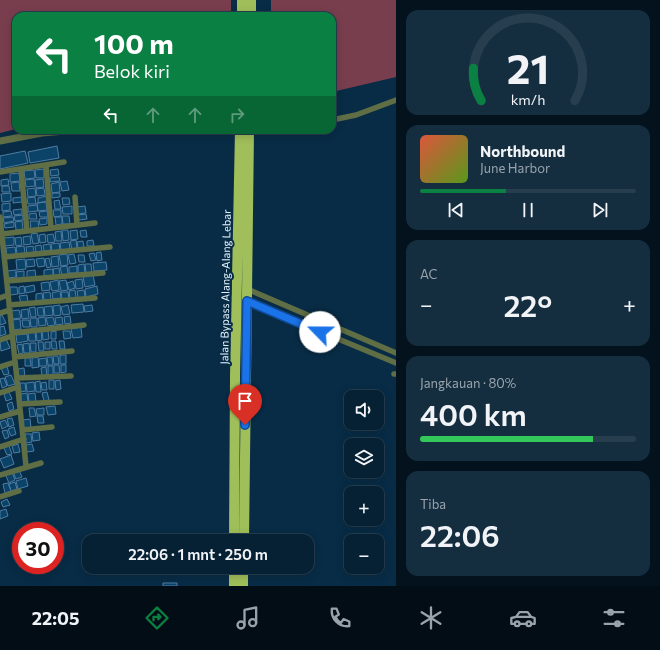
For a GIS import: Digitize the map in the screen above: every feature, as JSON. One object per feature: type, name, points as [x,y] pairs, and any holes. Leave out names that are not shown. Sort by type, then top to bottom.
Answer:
[{"type":"highway","points":[[242,0],[242,12]]},
{"type":"highway","points":[[251,0],[251,12]]},
{"type":"highway","name":"Jalan Bypass Alang-Alang Lebar","points":[[234,534],[235,369],[240,134]]},
{"type":"highway","name":"Jalan Bypass Alang-Alang Lebar","points":[[244,534],[249,134]]},
{"type":"highway","points":[[234,574],[234,586]]},
{"type":"highway","points":[[243,574],[243,586]]},
{"type":"street","points":[[336,119],[356,115],[396,100]]},
{"type":"street","points":[[0,141],[37,134]]},
{"type":"street","points":[[0,172],[64,162]]},
{"type":"street","points":[[46,165],[51,228]]},
{"type":"street","points":[[21,169],[27,231]]},
{"type":"street","points":[[75,196],[77,226]]},
{"type":"street","points":[[0,217],[4,257],[3,270],[7,281],[26,466]]},
{"type":"street","points":[[2,234],[95,223]]},
{"type":"street","points":[[4,257],[110,247]]},
{"type":"street","points":[[7,281],[104,273]]},
{"type":"street","points":[[247,289],[396,353]]},
{"type":"street","points":[[0,298],[8,295]]},
{"type":"street","points":[[0,313],[9,307],[95,298]]},
{"type":"street","points":[[247,301],[396,363]]},
{"type":"street","points":[[0,340],[12,334],[84,325]]},
{"type":"street","points":[[0,367],[15,360],[72,351]]},
{"type":"street","points":[[17,378],[71,376]]},
{"type":"street","points":[[0,393],[18,387]]},
{"type":"street","points":[[0,417],[20,407],[60,402]]},
{"type":"street","points":[[23,430],[52,427]]},
{"type":"street","points":[[0,447],[24,439]]},
{"type":"street","points":[[0,475],[26,466],[41,463]]},
{"type":"street","points":[[0,497],[19,491]]},
{"type":"shaded area","points":[[0,0],[231,0],[231,12],[12,12],[12,130],[0,133]]},
{"type":"shaded area","points":[[271,0],[396,0],[396,77],[336,91],[336,12],[271,12]]},
{"type":"building","points":[[57,146],[59,158],[30,163],[28,152]]},
{"type":"building","points":[[25,151],[28,163],[0,169],[0,156]]},
{"type":"building","points":[[44,169],[44,178],[36,178],[35,170]]},
{"type":"building","points":[[58,169],[59,175],[51,176],[50,170]]},
{"type":"building","points":[[34,170],[35,178],[25,179],[24,171]]},
{"type":"building","points":[[19,173],[20,181],[10,182],[10,174]]},
{"type":"building","points":[[59,177],[60,181],[50,182],[50,178]]},
{"type":"building","points":[[8,179],[9,185],[1,186],[1,180]]},
{"type":"building","points":[[34,179],[35,186],[26,187],[25,180]]},
{"type":"building","points":[[43,179],[44,187],[36,188],[35,180]]},
{"type":"building","points":[[67,181],[69,190],[62,191],[60,182]]},
{"type":"building","points":[[19,182],[20,191],[12,191],[11,183]]},
{"type":"building","points":[[59,182],[60,192],[52,193],[51,184]]},
{"type":"building","points":[[2,186],[9,186],[10,192],[2,192]]},
{"type":"building","points":[[35,188],[36,196],[28,197],[27,189]]},
{"type":"building","points":[[44,188],[45,195],[37,196],[36,189]]},
{"type":"building","points":[[11,193],[11,201],[2,202],[1,194]]},
{"type":"building","points":[[52,193],[60,193],[60,197],[52,198]]},
{"type":"building","points":[[46,196],[47,201],[38,203],[38,198]]},
{"type":"building","points":[[21,197],[22,202],[13,203],[13,198]]},
{"type":"building","points":[[35,197],[36,204],[28,204],[27,198]]},
{"type":"building","points":[[62,198],[69,198],[70,204],[63,205]]},
{"type":"building","points":[[59,200],[61,209],[55,209],[54,201]]},
{"type":"building","points":[[46,202],[47,210],[38,211],[37,203]]},
{"type":"building","points":[[10,203],[10,210],[2,211],[2,204]]},
{"type":"building","points":[[37,205],[38,211],[28,212],[28,206]]},
{"type":"building","points":[[72,206],[72,214],[63,214],[62,207]]},
{"type":"building","points":[[85,206],[86,213],[78,214],[77,207]]},
{"type":"building","points":[[22,209],[22,214],[14,215],[13,210]]},
{"type":"building","points":[[53,210],[61,210],[61,216],[54,217]]},
{"type":"building","points":[[11,211],[12,216],[3,217],[3,212]]},
{"type":"building","points":[[47,211],[48,217],[40,217],[39,212]]},
{"type":"building","points":[[36,213],[37,219],[29,219],[29,214]]},
{"type":"building","points":[[86,214],[87,219],[79,220],[78,215]]},
{"type":"building","points":[[23,215],[23,220],[15,221],[14,216]]},
{"type":"building","points":[[62,216],[69,216],[70,224],[63,224]]},
{"type":"building","points":[[13,217],[14,221],[4,223],[3,218]]},
{"type":"building","points":[[55,217],[62,217],[62,224],[56,225]]},
{"type":"building","points":[[47,218],[47,224],[40,225],[39,219]]},
{"type":"building","points":[[22,221],[23,229],[16,230],[15,222]]},
{"type":"building","points":[[30,221],[38,221],[39,229],[31,229]]},
{"type":"building","points":[[14,222],[14,227],[5,228],[4,224]]},
{"type":"building","points":[[62,230],[68,230],[69,240],[63,241]]},
{"type":"building","points":[[77,230],[78,239],[71,240],[70,231]]},
{"type":"building","points":[[86,230],[87,237],[81,237],[80,231]]},
{"type":"building","points":[[61,231],[62,241],[56,241],[55,232]]},
{"type":"building","points":[[37,233],[39,243],[33,244],[31,234]]},
{"type":"building","points":[[45,234],[46,242],[40,243],[39,235]]},
{"type":"building","points":[[53,234],[55,242],[48,243],[47,235]]},
{"type":"building","points":[[30,236],[31,244],[24,245],[23,237]]},
{"type":"building","points":[[14,237],[14,245],[5,246],[4,238]]},
{"type":"building","points":[[21,237],[22,245],[16,246],[15,238]]},
{"type":"building","points":[[76,240],[77,248],[72,249],[70,241]]},
{"type":"building","points":[[93,240],[94,246],[87,246],[87,241]]},
{"type":"building","points":[[83,241],[84,247],[78,248],[77,242]]},
{"type":"building","points":[[69,242],[70,249],[61,250],[60,243]]},
{"type":"building","points":[[59,243],[60,250],[52,251],[51,244]]},
{"type":"building","points":[[50,244],[51,250],[44,251],[43,245]]},
{"type":"building","points":[[41,245],[42,251],[36,252],[35,246]]},
{"type":"building","points":[[24,246],[25,253],[17,254],[16,247]]},
{"type":"building","points":[[33,246],[34,252],[27,254],[26,247]]},
{"type":"building","points":[[15,247],[16,254],[7,256],[6,248]]},
{"type":"building","points":[[101,252],[102,260],[97,261],[96,253]]},
{"type":"building","points":[[94,253],[96,260],[91,261],[89,254]]},
{"type":"building","points":[[67,254],[68,265],[61,266],[59,255]]},
{"type":"building","points":[[74,254],[76,263],[70,264],[68,255]]},
{"type":"building","points":[[78,255],[84,255],[85,262],[79,262]]},
{"type":"building","points":[[58,256],[59,266],[52,267],[51,257]]},
{"type":"building","points":[[44,258],[45,266],[38,267],[36,259]]},
{"type":"building","points":[[49,258],[51,267],[47,268],[45,259]]},
{"type":"building","points":[[25,259],[26,269],[17,270],[16,260]]},
{"type":"building","points":[[34,259],[35,266],[27,267],[26,260]]},
{"type":"building","points":[[106,262],[107,270],[94,271],[93,263]]},
{"type":"building","points":[[84,264],[85,273],[78,273],[78,265]]},
{"type":"building","points":[[85,264],[91,264],[92,273],[86,273]]},
{"type":"building","points":[[67,266],[68,274],[62,275],[60,267]]},
{"type":"building","points":[[77,266],[77,273],[69,273],[69,267]]},
{"type":"building","points":[[59,268],[60,275],[54,276],[53,269]]},
{"type":"building","points":[[53,269],[53,276],[44,276],[44,270]]},
{"type":"building","points":[[16,270],[16,277],[8,278],[7,271]]},
{"type":"building","points":[[35,270],[36,278],[27,278],[27,271]]},
{"type":"building","points":[[24,271],[24,279],[17,279],[16,272]]},
{"type":"building","points":[[93,275],[95,285],[85,287],[83,277]]},
{"type":"building","points":[[82,279],[83,288],[76,289],[75,280]]},
{"type":"building","points":[[58,280],[59,290],[52,291],[50,282]]},
{"type":"building","points":[[66,280],[68,290],[61,291],[59,281]]},
{"type":"building","points":[[73,281],[75,288],[69,290],[67,283]]},
{"type":"building","points":[[49,282],[50,290],[42,291],[41,283]]},
{"type":"building","points":[[34,285],[35,291],[26,293],[25,287]]},
{"type":"building","points":[[24,286],[25,293],[19,294],[19,287]]},
{"type":"building","points":[[97,286],[98,294],[86,297],[85,289]]},
{"type":"building","points":[[10,287],[17,287],[18,294],[10,295]]},
{"type":"building","points":[[75,290],[76,298],[70,298],[69,291]]},
{"type":"building","points":[[84,290],[85,297],[78,298],[77,291]]},
{"type":"building","points":[[60,291],[61,298],[53,299],[52,293]]},
{"type":"building","points":[[50,292],[51,300],[44,300],[43,293]]},
{"type":"building","points":[[61,292],[68,292],[69,299],[62,299]]},
{"type":"building","points":[[42,293],[43,301],[36,301],[36,294]]},
{"type":"building","points":[[27,295],[28,302],[21,303],[19,296]]},
{"type":"building","points":[[83,304],[84,312],[72,313],[71,305]]},
{"type":"building","points":[[60,305],[61,315],[54,316],[53,306]]},
{"type":"building","points":[[68,305],[70,314],[63,315],[61,307]]},
{"type":"building","points":[[92,305],[93,311],[85,312],[84,306]]},
{"type":"building","points":[[52,306],[53,315],[45,316],[44,307]]},
{"type":"building","points":[[35,307],[36,317],[31,317],[29,308]]},
{"type":"building","points":[[43,307],[44,316],[38,316],[37,308]]},
{"type":"building","points":[[28,309],[29,318],[22,319],[21,310]]},
{"type":"building","points":[[19,310],[21,318],[13,319],[11,311]]},
{"type":"building","points":[[2,315],[6,323],[0,325],[0,316]]},
{"type":"building","points":[[70,316],[71,323],[65,324],[64,317]]},
{"type":"building","points":[[45,317],[46,325],[39,326],[38,318]]},
{"type":"building","points":[[53,317],[55,325],[48,326],[46,318]]},
{"type":"building","points":[[62,317],[63,324],[56,325],[55,318]]},
{"type":"building","points":[[30,318],[37,318],[37,327],[31,327]]},
{"type":"building","points":[[20,319],[21,329],[13,330],[12,320]]},
{"type":"building","points":[[22,320],[29,320],[30,327],[23,327]]},
{"type":"building","points":[[4,326],[6,334],[0,336],[0,327]]},
{"type":"building","points":[[81,327],[82,337],[73,338],[71,329]]},
{"type":"building","points":[[41,330],[42,340],[37,341],[36,331]]},
{"type":"building","points":[[42,331],[48,331],[49,339],[43,340]]},
{"type":"building","points":[[56,331],[56,339],[51,339],[51,332]]},
{"type":"building","points":[[63,331],[70,331],[71,338],[64,339]]},
{"type":"building","points":[[28,332],[35,332],[36,341],[29,341]]},
{"type":"building","points":[[27,334],[28,341],[17,343],[16,335]]},
{"type":"building","points":[[6,339],[10,348],[1,351],[0,341]]},
{"type":"building","points":[[51,341],[56,341],[57,349],[52,349]]},
{"type":"building","points":[[59,341],[64,341],[65,349],[60,349]]},
{"type":"building","points":[[38,342],[43,342],[44,351],[39,351]]},
{"type":"building","points":[[45,342],[50,342],[50,349],[45,349]]},
{"type":"building","points":[[29,343],[30,353],[24,353],[23,344]]},
{"type":"building","points":[[30,343],[36,343],[36,352],[31,352]]},
{"type":"building","points":[[22,344],[23,353],[19,354],[17,345]]},
{"type":"building","points":[[60,355],[66,355],[66,364],[60,364]]},
{"type":"building","points":[[53,356],[58,356],[59,364],[54,364]]},
{"type":"building","points":[[38,357],[39,367],[32,368],[32,358]]},
{"type":"building","points":[[47,357],[52,357],[53,365],[48,365]]},
{"type":"building","points":[[25,358],[30,358],[31,366],[25,366]]},
{"type":"building","points":[[46,358],[47,366],[39,366],[39,359]]},
{"type":"building","points":[[54,365],[59,365],[60,373],[54,373]]},
{"type":"building","points":[[61,365],[66,365],[66,372],[61,373]]},
{"type":"building","points":[[7,366],[9,374],[4,375],[1,368]]},
{"type":"building","points":[[48,366],[53,366],[53,375],[48,375]]},
{"type":"building","points":[[46,367],[47,376],[42,376],[41,368]]},
{"type":"building","points":[[24,368],[25,377],[19,378],[18,369]]},
{"type":"building","points":[[11,375],[15,384],[8,386],[5,377]]},
{"type":"building","points":[[4,378],[7,386],[2,388],[0,379]]},
{"type":"building","points":[[49,380],[54,380],[54,389],[49,389]]},
{"type":"building","points":[[60,380],[61,389],[56,390],[55,381]]},
{"type":"building","points":[[40,381],[41,392],[36,392],[35,382]]},
{"type":"building","points":[[34,382],[35,391],[27,392],[26,383]]},
{"type":"building","points":[[46,382],[47,390],[42,390],[41,383]]},
{"type":"building","points":[[20,383],[25,383],[26,391],[21,392]]},
{"type":"building","points":[[9,392],[12,399],[6,401],[4,394]]},
{"type":"building","points":[[47,392],[49,400],[44,401],[42,393]]},
{"type":"building","points":[[27,393],[28,402],[21,403],[21,394]]},
{"type":"building","points":[[35,393],[36,402],[29,403],[28,394]]},
{"type":"building","points":[[12,402],[14,409],[9,411],[7,404]]},
{"type":"building","points":[[55,406],[56,414],[48,415],[46,407]]},
{"type":"building","points":[[29,408],[34,408],[36,416],[30,417]]},
{"type":"building","points":[[44,408],[44,415],[37,415],[36,409]]},
{"type":"building","points":[[37,416],[43,416],[44,423],[38,423]]},
{"type":"building","points":[[12,418],[14,425],[9,427],[7,419]]},
{"type":"building","points":[[30,419],[31,428],[24,429],[23,420]]},
{"type":"building","points":[[5,420],[8,426],[2,429],[0,422]]},
{"type":"building","points":[[14,427],[16,434],[11,436],[8,429]]},
{"type":"building","points":[[7,430],[9,437],[5,439],[2,431]]},
{"type":"building","points":[[39,432],[40,440],[33,441],[32,433]]},
{"type":"building","points":[[25,434],[31,434],[32,442],[26,443]]},
{"type":"building","points":[[18,444],[20,452],[14,453],[12,446]]},
{"type":"building","points":[[32,444],[34,451],[27,452],[26,445]]},
{"type":"building","points":[[9,446],[12,454],[7,455],[4,448]]},
{"type":"building","points":[[11,455],[14,464],[4,468],[0,459]]},
{"type":"building","points":[[19,470],[22,477],[16,479],[13,472]]},
{"type":"building","points":[[12,472],[15,480],[9,483],[5,474]]},
{"type":"building","points":[[26,478],[28,486],[18,489],[16,481]]},
{"type":"building","points":[[15,482],[17,489],[11,491],[9,484]]},
{"type":"building","points":[[8,483],[11,491],[5,493],[3,484]]},
{"type":"building","points":[[7,499],[10,505],[3,507],[1,502]]},
{"type":"building","points":[[6,509],[8,516],[0,519],[0,511]]},
{"type":"building","points":[[163,583],[177,583],[177,586],[163,586]]},
{"type":"route","points":[[245,425],[247,301],[320,332]]}]
